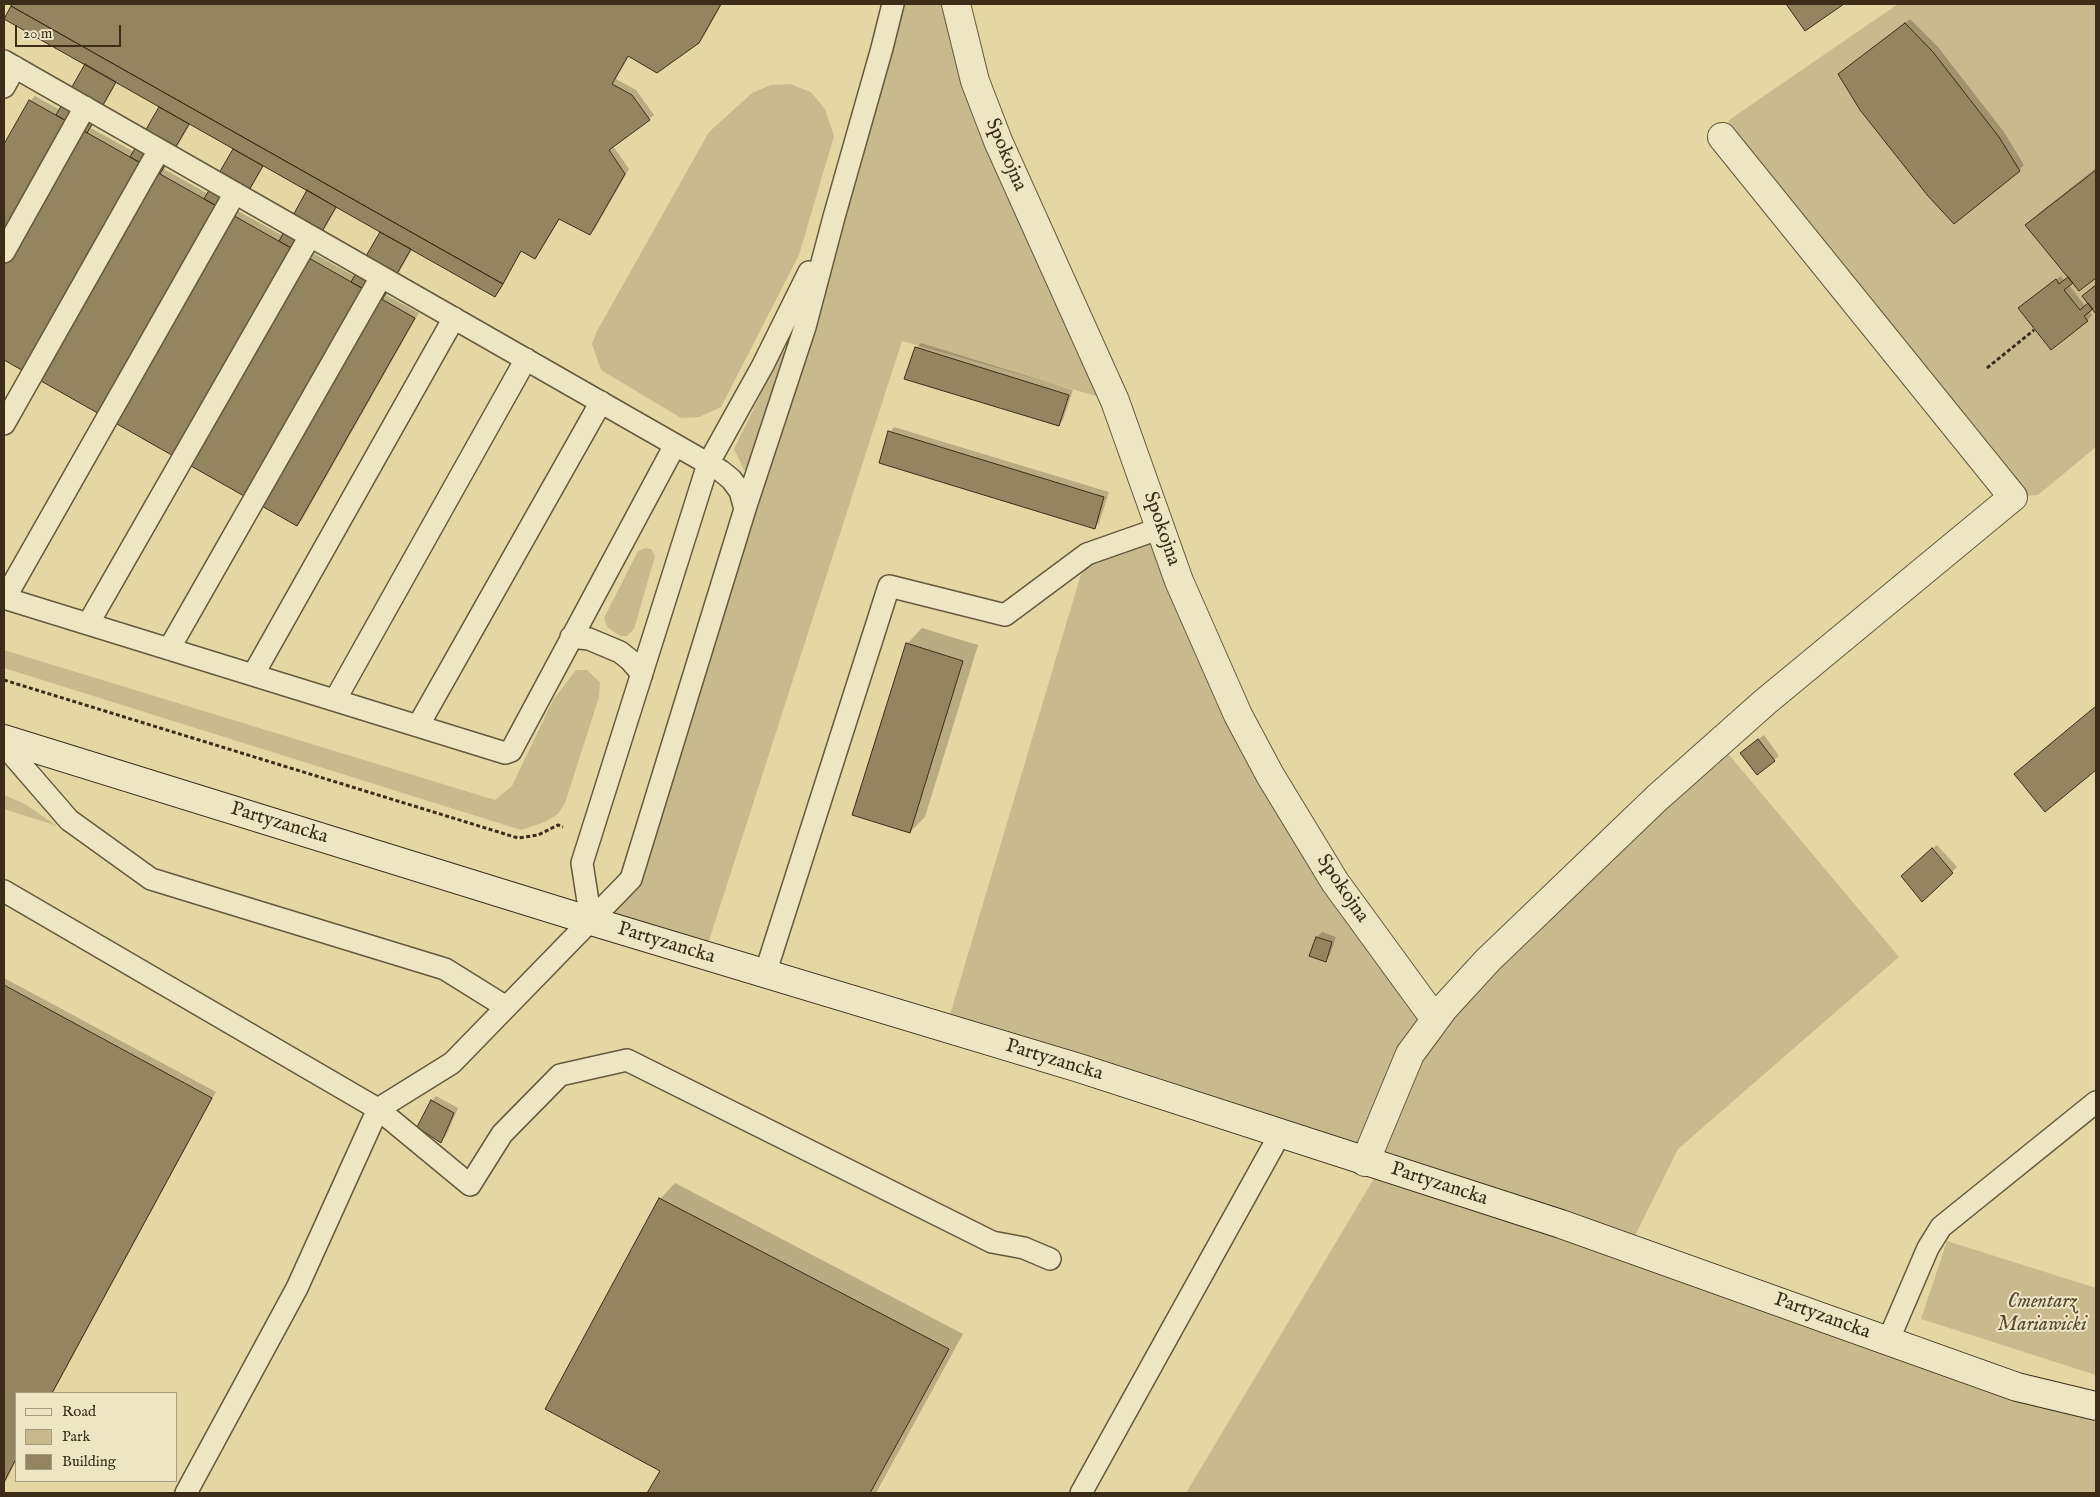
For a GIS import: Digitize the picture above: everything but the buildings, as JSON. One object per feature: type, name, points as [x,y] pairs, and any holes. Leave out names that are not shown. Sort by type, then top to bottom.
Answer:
[{"type":"street","name":"Spokojna","points":[[956,4],[976,81],[998,141],[1115,401],[1179,581],[1238,715],[1270,776],[1335,882],[1435,1019]]},
{"type":"street","points":[[1365,1162],[1410,1054],[1435,1019],[1488,960],[1657,798],[1777,692],[2014,497],[1722,136]]},
{"type":"street","name":"Partyzancka","points":[[4,739],[591,921],[1079,1068],[1561,1224],[2017,1387],[2096,1406]]},
{"type":"lane","points":[[186,1493],[297,1288],[378,1109],[452,1063],[631,878],[805,327],[893,4]]},
{"type":"lane","points":[[4,87],[9,64],[708,464],[731,479],[740,491],[746,510]]},
{"type":"lane","points":[[4,252],[85,107]]},
{"type":"lane","points":[[4,424],[159,150]]},
{"type":"lane","points":[[235,193],[4,598],[505,753],[511,751],[675,445]]},
{"type":"lane","points":[[591,921],[582,864],[708,464],[786,321],[834,217]]},
{"type":"lane","points":[[88,624],[310,236]]},
{"type":"lane","points":[[169,649],[381,277]]},
{"type":"lane","points":[[253,675],[454,318]]},
{"type":"lane","points":[[335,700],[526,359]]},
{"type":"lane","points":[[418,726],[601,402]]},
{"type":"lane","points":[[765,974],[890,586],[1005,615],[1087,554],[1161,528]]},
{"type":"lane","points":[[571,637],[589,639],[620,652],[642,674]]},
{"type":"lane","points":[[4,745],[69,820],[151,879],[445,969],[506,1006]]},
{"type":"lane","points":[[4,891],[378,1109],[470,1185],[502,1134],[560,1075],[627,1060],[992,1242],[1024,1248],[1050,1259]]},
{"type":"lane","points":[[1888,1341],[1928,1248],[1941,1228],[2096,1102]]},
{"type":"lane","points":[[1081,1493],[1280,1134]]},
{"type":"path","points":[[1987,368],[2034,330]]},
{"type":"path","points":[[4,680],[518,838],[538,835],[558,826],[566,828]]},
{"type":"green space","points":[[893,4],[956,4],[1100,397],[902,341],[704,956],[591,921],[631,878]]},
{"type":"green space","points":[[1898,4],[2096,4],[2096,447],[2038,495],[2013,497],[1722,137],[1729,120]]},
{"type":"green space","points":[[790,84],[811,92],[825,109],[834,136],[799,255],[721,407],[699,417],[681,418],[601,370],[592,344],[597,331],[709,132],[752,93],[771,85]]},
{"type":"green space","points":[[782,351],[786,351],[748,470],[744,470],[734,449]]},
{"type":"green space","points":[[1161,528],[1217,669],[1435,1019],[1719,743],[1899,957],[1678,1149],[1629,1248],[2096,1406],[2096,1493],[1186,1493],[1381,1167],[946,1028],[1087,554]]},
{"type":"green space","points":[[645,548],[651,549],[655,556],[634,629],[627,636],[620,636],[607,627],[604,618],[638,551]]},
{"type":"green space","points":[[4,650],[495,800],[512,786],[553,700],[576,670],[587,670],[600,682],[599,697],[565,803],[558,814],[545,822],[521,830],[4,668]]},
{"type":"green space","points":[[4,795],[25,804],[57,826],[4,809]]},
{"type":"green space","name":"Cmentarz Mariawicki","points":[[1947,1241],[2096,1288],[2096,1375],[1921,1319]]}]
